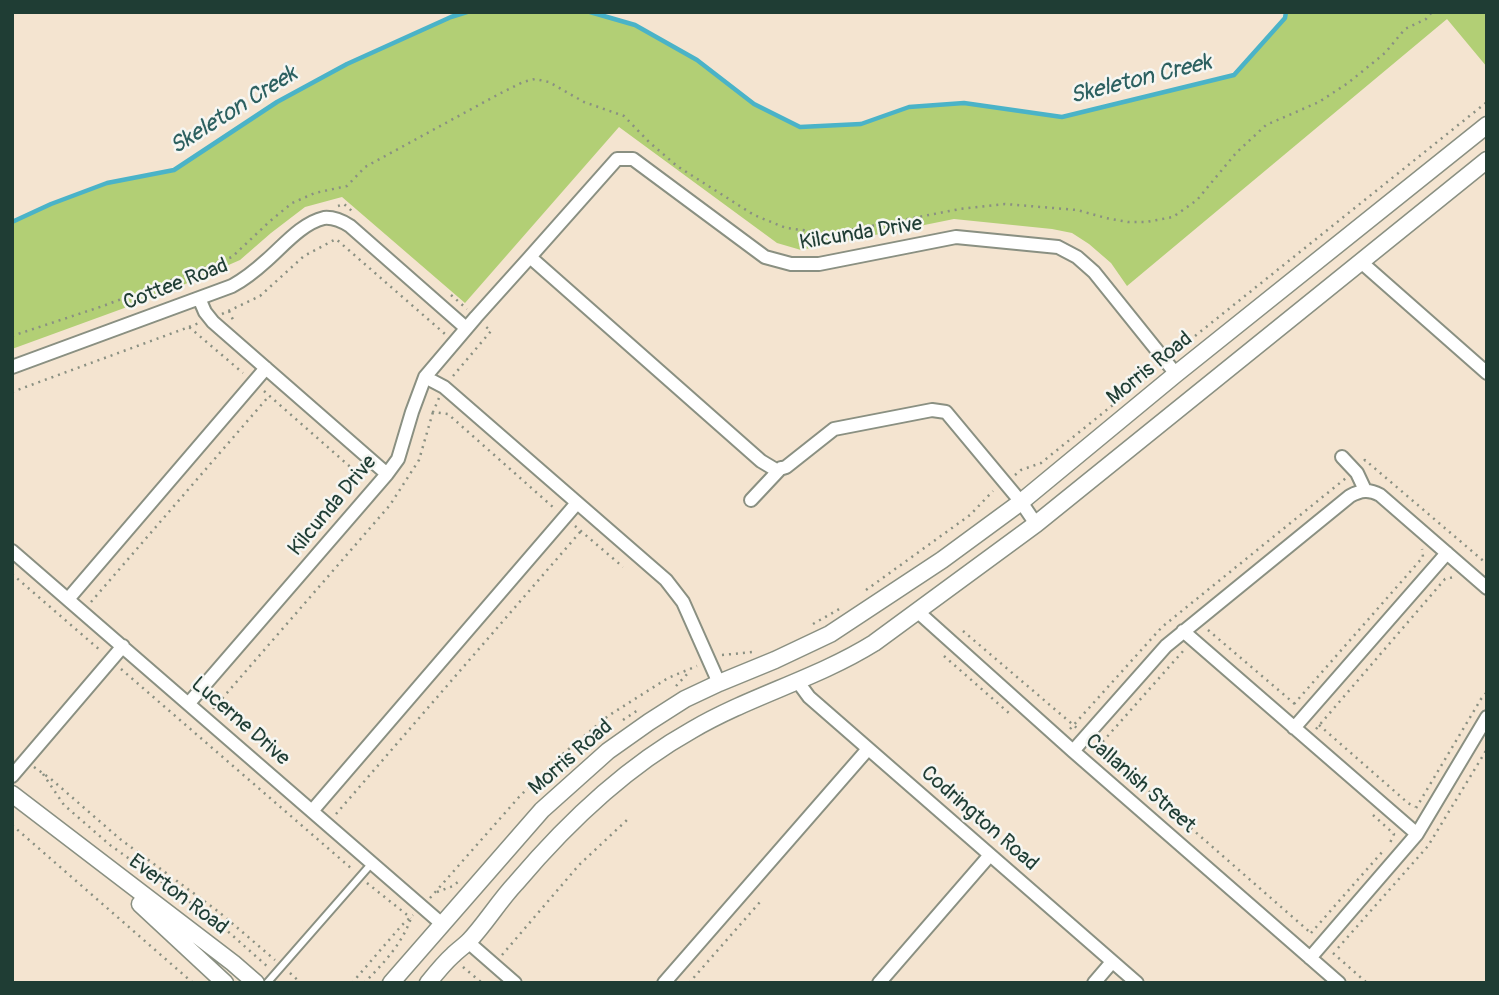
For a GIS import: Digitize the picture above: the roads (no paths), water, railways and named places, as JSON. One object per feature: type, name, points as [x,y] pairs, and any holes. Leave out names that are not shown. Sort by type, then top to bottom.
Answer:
[{"type":"street","name":"Morris Road","points":[[391,983],[542,810],[608,751],[685,699],[830,634],[942,560],[1021,502],[1487,125]]},
{"type":"street","name":"Kilcunda Drive","points":[[189,703],[398,459],[425,377],[617,159],[634,159],[765,257],[791,264],[819,264],[956,237],[1058,247],[1077,257],[1094,271],[1176,374]]},
{"type":"street","points":[[428,983],[451,956],[468,942],[557,836],[651,755],[691,730],[740,705],[798,682],[874,643],[1036,524],[1487,160]]},
{"type":"street","name":"Cottee Road","points":[[12,367],[232,286],[248,277],[298,232],[323,219],[332,218],[350,226],[466,328]]},
{"type":"street","points":[[530,257],[761,461],[776,470],[786,467],[834,429],[932,410],[946,412],[1036,524]]},
{"type":"street","points":[[1360,262],[1487,373]]},
{"type":"street","points":[[200,298],[210,318],[387,474]]},
{"type":"street","points":[[69,598],[266,368]]},
{"type":"street","points":[[425,377],[444,387],[666,580],[683,603],[719,683]]},
{"type":"street","points":[[1342,457],[1357,473],[1365,490]]},
{"type":"street","points":[[751,500],[781,468]]},
{"type":"street","points":[[1073,751],[1160,652],[1183,631],[1350,496],[1365,490],[1380,495],[1487,588]]},
{"type":"street","points":[[312,811],[578,503]]},
{"type":"street","name":"Lucerne Drive","points":[[12,551],[442,924]]},
{"type":"street","points":[[1294,728],[1447,553]]},
{"type":"street","name":"Callanish Street","points":[[917,611],[1339,983]]},
{"type":"street","points":[[1183,631],[1417,834]]},
{"type":"street","points":[[830,634],[851,657]]},
{"type":"street","points":[[12,776],[123,646]]},
{"type":"street","name":"Codrington Road","points":[[798,682],[809,697],[1137,983]]},
{"type":"street","points":[[1310,958],[1417,834],[1487,718]]},
{"type":"street","points":[[664,983],[868,749]]},
{"type":"street","name":"Everton Road","points":[[12,794],[256,983]]},
{"type":"street","name":"Everton Road","points":[[74,842],[225,983]]},
{"type":"street","points":[[879,983],[990,855]]},
{"type":"street","points":[[468,942],[515,983]]},
{"type":"street","points":[[1094,983],[1112,962]]},
{"type":"lane","points":[[267,983],[372,863]]},
{"type":"waterway","name":"Skeleton Creek","points":[[12,222],[107,183],[174,170],[277,102],[347,64],[467,12]]},
{"type":"waterway","name":"Skeleton Creek","points":[[590,12],[635,25],[697,60],[754,104],[800,127],[861,124],[909,107],[964,103],[1062,117],[1234,75],[1285,18],[1286,12]]}]
